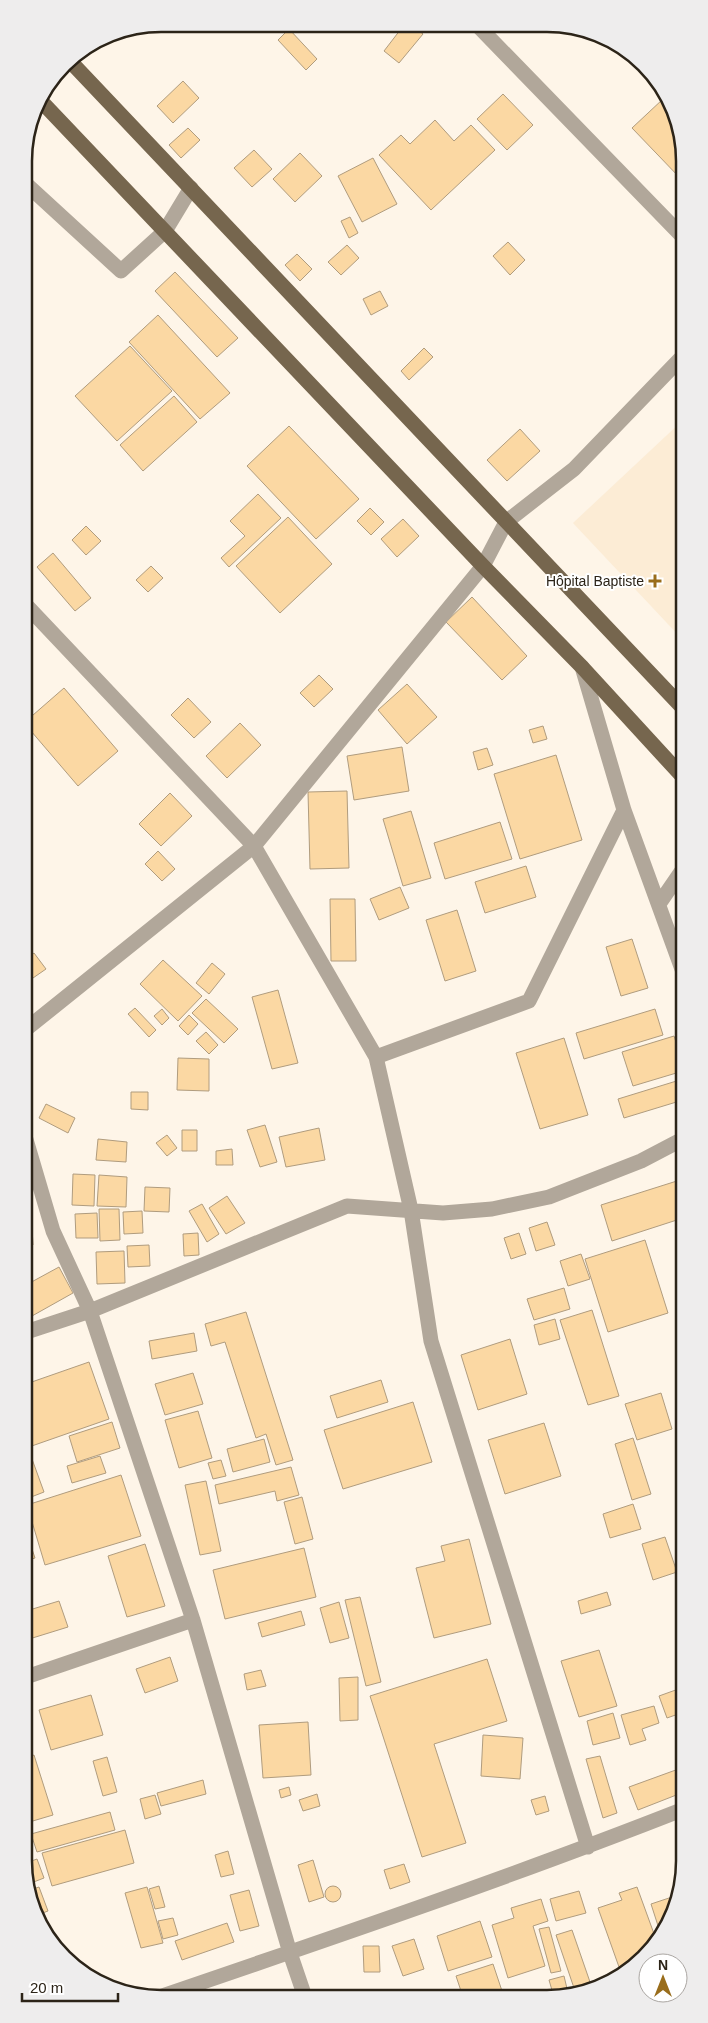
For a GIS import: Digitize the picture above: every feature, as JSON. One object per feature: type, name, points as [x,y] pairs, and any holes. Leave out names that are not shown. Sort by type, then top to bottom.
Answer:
[{"type":"main road","points":[[75,66],[676,700]]},
{"type":"main road","points":[[43,109],[165,231],[483,566],[582,667],[676,769]]},
{"type":"street","points":[[484,32],[676,230]]},
{"type":"street","points":[[33,190],[121,271],[165,231],[191,188]]},
{"type":"street","points":[[32,1024],[254,846],[483,566],[506,522],[574,469],[676,363]]},
{"type":"street","points":[[33,612],[254,846],[376,1057],[411,1210],[431,1341],[588,1847]]},
{"type":"street","points":[[582,667],[624,810],[676,951]]},
{"type":"street","points":[[376,1057],[529,1001],[624,810]]},
{"type":"street","points":[[659,904],[676,880]]},
{"type":"street","points":[[32,1330],[90,1310],[346,1206],[443,1212],[492,1209],[549,1197],[641,1161],[675,1143]]},
{"type":"street","points":[[32,1161],[53,1231],[90,1310],[193,1620],[290,1953],[303,1990]]},
{"type":"street","points":[[32,1675],[193,1620]]},
{"type":"street","points":[[180,1990],[290,1953],[588,1847],[675,1813]]},
{"type":"shaded area","name":"Hôpital Baptiste","points":[[676,427],[676,632],[573,523]]},
{"type":"building","points":[[398,32],[421,32],[423,34],[399,63],[384,51]]},
{"type":"building","points":[[285,33],[292,33],[317,59],[306,70],[278,40]]},
{"type":"building","points":[[183,81],[199,98],[173,123],[157,106]]},
{"type":"building","points":[[503,94],[533,125],[507,150],[477,119]]},
{"type":"building","points":[[660,101],[669,120],[673,136],[676,174],[632,128]]},
{"type":"building","points":[[435,120],[454,141],[471,125],[495,150],[431,210],[379,155],[401,135],[410,144]]},
{"type":"building","points":[[188,128],[200,140],[181,158],[169,145]]},
{"type":"building","points":[[254,150],[272,169],[252,187],[234,168]]},
{"type":"building","points":[[300,153],[322,176],[295,202],[273,179]]},
{"type":"building","points":[[373,158],[397,204],[362,222],[338,176]]},
{"type":"building","points":[[350,217],[358,233],[349,238],[341,221]]},
{"type":"building","points":[[508,242],[525,260],[510,275],[493,256]]},
{"type":"building","points":[[347,245],[359,258],[341,275],[328,262]]},
{"type":"building","points":[[297,254],[312,269],[300,281],[285,265]]},
{"type":"building","points":[[175,272],[238,338],[217,357],[155,291]]},
{"type":"building","points":[[380,291],[388,306],[371,315],[363,299]]},
{"type":"building","points":[[158,315],[230,393],[200,419],[129,342]]},
{"type":"building","points":[[130,346],[172,391],[117,441],[75,396]]},
{"type":"building","points":[[424,348],[433,357],[409,380],[401,371]]},
{"type":"building","points":[[174,396],[197,422],[143,471],[120,445]]},
{"type":"building","points":[[289,426],[359,499],[316,539],[247,466]]},
{"type":"building","points":[[520,429],[540,451],[507,481],[487,460]]},
{"type":"building","points":[[258,494],[281,518],[229,567],[221,558],[245,536],[230,521]]},
{"type":"building","points":[[370,508],[384,522],[371,535],[357,521]]},
{"type":"building","points":[[288,517],[332,564],[280,613],[236,566]]},
{"type":"building","points":[[403,519],[419,536],[397,557],[381,539]]},
{"type":"building","points":[[86,526],[101,541],[86,555],[72,540]]},
{"type":"building","points":[[53,553],[91,598],[75,611],[37,567]]},
{"type":"building","points":[[151,566],[163,578],[148,592],[136,580]]},
{"type":"building","points":[[472,597],[527,656],[502,680],[446,622]]},
{"type":"building","points":[[319,675],[333,689],[314,707],[300,693]]},
{"type":"building","points":[[407,684],[437,717],[407,744],[378,710]]},
{"type":"building","points":[[64,688],[118,751],[78,786],[33,733],[33,715]]},
{"type":"building","points":[[188,698],[211,722],[194,738],[171,715]]},
{"type":"building","points":[[240,723],[261,745],[227,778],[206,756]]},
{"type":"building","points":[[543,726],[547,739],[533,743],[529,730]]},
{"type":"building","points":[[402,747],[409,791],[354,800],[347,756]]},
{"type":"building","points":[[487,748],[493,765],[478,770],[473,752]]},
{"type":"building","points":[[556,755],[582,840],[520,859],[494,774]]},
{"type":"building","points":[[347,791],[349,868],[310,869],[308,792]]},
{"type":"building","points":[[170,793],[192,816],[161,846],[139,824]]},
{"type":"building","points":[[411,811],[431,878],[403,886],[383,819]]},
{"type":"building","points":[[500,822],[512,859],[445,879],[434,843]]},
{"type":"building","points":[[158,851],[175,869],[162,881],[145,864]]},
{"type":"building","points":[[526,866],[536,897],[485,913],[475,882]]},
{"type":"building","points":[[400,887],[409,908],[379,920],[370,899]]},
{"type":"building","points":[[330,899],[355,899],[356,961],[331,961]]},
{"type":"building","points":[[457,910],[476,971],[445,981],[426,920]]},
{"type":"building","points":[[632,939],[648,988],[621,996],[606,947]]},
{"type":"building","points":[[34,953],[46,969],[33,978],[33,977]]},
{"type":"building","points":[[163,960],[202,996],[178,1021],[140,984]]},
{"type":"building","points":[[212,963],[225,974],[209,994],[196,983]]},
{"type":"building","points":[[278,990],[298,1063],[272,1069],[252,997]]},
{"type":"building","points":[[206,999],[238,1029],[224,1043],[192,1013]]},
{"type":"building","points":[[135,1008],[156,1030],[149,1037],[128,1014]]},
{"type":"building","points":[[162,1009],[169,1018],[162,1025],[154,1016]]},
{"type":"building","points":[[655,1009],[663,1035],[584,1059],[576,1033]]},
{"type":"building","points":[[189,1015],[198,1024],[188,1035],[179,1026]]},
{"type":"building","points":[[206,1032],[218,1045],[209,1054],[196,1041]]},
{"type":"building","points":[[674,1036],[675,1073],[633,1086],[622,1052]]},
{"type":"building","points":[[564,1038],[588,1115],[540,1129],[516,1053]]},
{"type":"building","points":[[178,1058],[209,1059],[209,1091],[177,1090]]},
{"type":"building","points":[[675,1081],[675,1102],[624,1118],[618,1099]]},
{"type":"building","points":[[131,1092],[148,1092],[148,1110],[131,1109]]},
{"type":"building","points":[[46,1104],[75,1118],[68,1133],[39,1118]]},
{"type":"building","points":[[265,1125],[277,1162],[260,1167],[247,1130]]},
{"type":"building","points":[[319,1128],[325,1160],[286,1167],[279,1137]]},
{"type":"building","points":[[182,1130],[197,1130],[197,1151],[182,1151]]},
{"type":"building","points":[[167,1135],[177,1148],[167,1156],[156,1143]]},
{"type":"building","points":[[98,1139],[127,1142],[126,1162],[96,1160]]},
{"type":"building","points":[[232,1149],[233,1165],[216,1165],[216,1151]]},
{"type":"building","points":[[73,1174],[95,1175],[94,1206],[72,1205]]},
{"type":"building","points":[[99,1175],[127,1177],[126,1207],[97,1206]]},
{"type":"building","points":[[675,1181],[675,1220],[612,1241],[601,1205]]},
{"type":"building","points":[[145,1187],[170,1188],[169,1212],[144,1211]]},
{"type":"building","points":[[227,1196],[245,1223],[226,1234],[209,1208]]},
{"type":"building","points":[[202,1204],[219,1234],[207,1242],[189,1211]]},
{"type":"building","points":[[99,1209],[119,1209],[120,1240],[100,1241]]},
{"type":"building","points":[[142,1211],[143,1233],[124,1234],[123,1212]]},
{"type":"building","points":[[97,1213],[98,1238],[76,1238],[75,1214]]},
{"type":"building","points":[[547,1222],[555,1245],[536,1251],[529,1228]]},
{"type":"building","points":[[198,1233],[199,1255],[184,1256],[183,1234]]},
{"type":"building","points":[[519,1233],[526,1254],[511,1259],[504,1238]]},
{"type":"building","points":[[645,1240],[668,1313],[608,1332],[585,1259]]},
{"type":"building","points":[[149,1245],[150,1266],[128,1267],[127,1246]]},
{"type":"building","points":[[124,1251],[125,1283],[97,1284],[96,1252]]},
{"type":"building","points":[[581,1254],[590,1279],[568,1286],[560,1261]]},
{"type":"building","points":[[59,1267],[73,1293],[32,1316],[32,1282]]},
{"type":"building","points":[[564,1288],[570,1309],[534,1320],[527,1299]]},
{"type":"building","points":[[592,1310],[619,1396],[588,1405],[560,1320]]},
{"type":"building","points":[[246,1312],[293,1460],[276,1465],[266,1434],[256,1438],[225,1342],[211,1346],[205,1324]]},
{"type":"building","points":[[555,1319],[560,1339],[539,1345],[534,1325]]},
{"type":"building","points":[[194,1333],[197,1351],[152,1359],[149,1341]]},
{"type":"building","points":[[510,1339],[527,1394],[478,1410],[461,1355]]},
{"type":"building","points":[[89,1362],[109,1419],[32,1446],[32,1382]]},
{"type":"building","points":[[193,1373],[203,1404],[165,1415],[155,1384]]},
{"type":"building","points":[[381,1380],[388,1402],[337,1418],[330,1396]]},
{"type":"building","points":[[661,1393],[672,1429],[637,1440],[625,1404]]},
{"type":"building","points":[[413,1402],[432,1462],[343,1489],[324,1430]]},
{"type":"building","points":[[198,1411],[212,1458],[179,1468],[165,1420]]},
{"type":"building","points":[[112,1422],[120,1448],[77,1462],[69,1436]]},
{"type":"building","points":[[544,1423],[561,1476],[505,1494],[488,1440]]},
{"type":"building","points":[[633,1438],[651,1494],[632,1500],[615,1444]]},
{"type":"building","points":[[264,1439],[270,1462],[233,1472],[227,1449]]},
{"type":"building","points":[[100,1456],[106,1473],[72,1483],[67,1466]]},
{"type":"building","points":[[32,1460],[44,1492],[32,1497]]},
{"type":"building","points":[[221,1460],[226,1476],[213,1479],[208,1463]]},
{"type":"building","points":[[291,1467],[299,1495],[277,1501],[275,1491],[219,1504],[215,1485]]},
{"type":"building","points":[[121,1475],[141,1536],[45,1565],[32,1522],[32,1503]]},
{"type":"building","points":[[206,1481],[221,1551],[200,1555],[185,1485]]},
{"type":"building","points":[[302,1497],[313,1539],[295,1544],[284,1502]]},
{"type":"building","points":[[633,1504],[641,1529],[610,1538],[603,1514]]},
{"type":"building","points":[[665,1537],[675,1567],[675,1573],[653,1580],[642,1544]]},
{"type":"building","points":[[469,1539],[491,1624],[434,1638],[416,1568],[445,1561],[441,1546]]},
{"type":"building","points":[[145,1544],[165,1606],[127,1617],[108,1556]]},
{"type":"building","points":[[304,1548],[316,1597],[225,1619],[213,1570]]},
{"type":"building","points":[[607,1592],[611,1605],[581,1614],[578,1601]]},
{"type":"building","points":[[360,1597],[381,1682],[366,1686],[345,1600]]},
{"type":"building","points":[[59,1601],[68,1627],[32,1638],[32,1609]]},
{"type":"building","points":[[339,1602],[349,1638],[330,1643],[320,1608]]},
{"type":"building","points":[[301,1611],[305,1625],[262,1637],[258,1623]]},
{"type":"building","points":[[599,1650],[617,1706],[579,1717],[561,1661]]},
{"type":"building","points":[[170,1657],[178,1681],[145,1693],[136,1669]]},
{"type":"building","points":[[487,1659],[507,1721],[434,1744],[466,1843],[422,1857],[370,1696]]},
{"type":"building","points":[[261,1670],[266,1686],[247,1690],[244,1674]]},
{"type":"building","points":[[358,1677],[358,1720],[340,1721],[339,1678]]},
{"type":"building","points":[[675,1690],[675,1715],[667,1718],[659,1696]]},
{"type":"building","points":[[91,1695],[103,1735],[51,1750],[39,1710]]},
{"type":"building","points":[[654,1706],[659,1723],[642,1729],[646,1740],[630,1745],[621,1715]]},
{"type":"building","points":[[613,1713],[620,1738],[593,1745],[587,1721]]},
{"type":"building","points":[[308,1722],[311,1775],[263,1778],[259,1725]]},
{"type":"building","points":[[483,1735],[523,1738],[520,1779],[481,1776]]},
{"type":"building","points":[[34,1755],[53,1815],[32,1821],[32,1756]]},
{"type":"building","points":[[600,1756],[617,1813],[603,1818],[586,1759]]},
{"type":"building","points":[[107,1757],[117,1792],[103,1796],[93,1761]]},
{"type":"building","points":[[675,1770],[675,1796],[638,1810],[629,1787]]},
{"type":"building","points":[[203,1780],[206,1794],[161,1806],[157,1793]]},
{"type":"building","points":[[289,1787],[291,1795],[281,1798],[279,1790]]},
{"type":"building","points":[[317,1794],[320,1806],[303,1811],[299,1800]]},
{"type":"building","points":[[155,1795],[161,1814],[145,1819],[140,1799]]},
{"type":"building","points":[[545,1796],[549,1811],[536,1815],[531,1800]]},
{"type":"building","points":[[110,1812],[115,1830],[37,1852],[32,1834]]},
{"type":"building","points":[[125,1830],[134,1863],[52,1886],[42,1853]]},
{"type":"building","points":[[228,1851],[234,1874],[221,1877],[215,1855]]},
{"type":"building","points":[[37,1859],[44,1878],[34,1882],[32,1862]]},
{"type":"building","points":[[313,1860],[324,1897],[309,1902],[298,1865]]},
{"type":"building","points":[[404,1864],[410,1882],[390,1889],[384,1870]]},
{"type":"building","points":[[159,1886],[165,1907],[155,1909],[149,1889]]},
{"type":"building","points":[[333,1886],[339,1888],[341,1894],[339,1900],[333,1902],[327,1900],[325,1894],[327,1888]]},
{"type":"building","points":[[39,1887],[48,1911],[43,1913],[35,1888]]},
{"type":"building","points":[[147,1887],[163,1943],[141,1948],[125,1893]]},
{"type":"building","points":[[637,1887],[654,1933],[644,1947],[632,1959],[619,1967],[598,1908],[622,1900],[619,1893]]},
{"type":"building","points":[[249,1890],[259,1926],[240,1931],[230,1895]]},
{"type":"building","points":[[579,1891],[586,1913],[556,1921],[550,1899]]},
{"type":"building","points":[[670,1898],[658,1926],[651,1904]]},
{"type":"building","points":[[541,1899],[548,1921],[533,1926],[545,1966],[508,1978],[492,1925],[514,1918],[511,1908]]},
{"type":"building","points":[[173,1918],[178,1935],[163,1939],[158,1921]]},
{"type":"building","points":[[480,1921],[492,1957],[448,1971],[437,1936]]},
{"type":"building","points":[[227,1923],[234,1942],[182,1960],[175,1941]]},
{"type":"building","points":[[549,1927],[561,1971],[551,1973],[539,1929]]},
{"type":"building","points":[[572,1930],[590,1982],[574,1988],[556,1935]]},
{"type":"building","points":[[414,1939],[424,1969],[403,1976],[392,1946]]},
{"type":"building","points":[[363,1946],[379,1946],[380,1972],[364,1972]]},
{"type":"building","points":[[493,1964],[502,1990],[461,1990],[456,1976]]},
{"type":"building","points":[[564,1976],[567,1989],[552,1990],[549,1980]]},
{"type":"place","name":"Hôpital Baptiste","points":[[655,581]]}]
